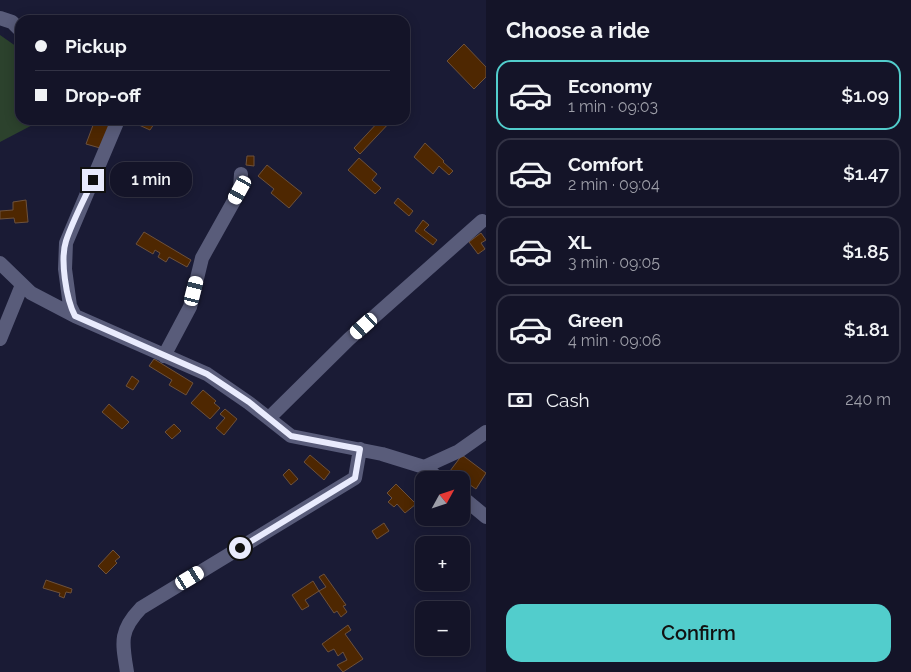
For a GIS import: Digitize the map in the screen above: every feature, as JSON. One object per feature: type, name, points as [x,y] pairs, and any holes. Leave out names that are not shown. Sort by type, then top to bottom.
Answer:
[{"type":"street","points":[[0,18],[15,25]]},
{"type":"street","points":[[75,316],[70,306],[65,269],[66,243],[116,125]]},
{"type":"street","points":[[164,356],[190,307],[202,258],[240,190],[241,174]]},
{"type":"street","points":[[268,418],[350,339],[482,221]]},
{"type":"street","points":[[0,263],[30,293],[75,316],[207,374],[291,436],[382,454],[428,471]]},
{"type":"street","points":[[0,339],[22,285]]},
{"type":"street","points":[[424,468],[459,451],[486,432]]},
{"type":"street","points":[[127,672],[123,643],[129,621],[141,608],[355,478],[360,449]]},
{"type":"street","points":[[470,503],[486,516]]},
{"type":"green space","points":[[0,35],[15,46],[15,125],[32,125],[0,142]]},
{"type":"building","points":[[464,44],[486,67],[486,77],[474,89],[447,61]]},
{"type":"building","points":[[93,125],[111,125],[100,148],[86,144]]},
{"type":"building","points":[[139,125],[153,125],[150,130]]},
{"type":"building","points":[[375,125],[387,125],[360,154],[354,148]]},
{"type":"building","points":[[425,143],[453,171],[449,175],[439,166],[433,174],[414,157]]},
{"type":"building","points":[[247,156],[254,156],[254,166],[246,165]]},
{"type":"building","points":[[359,158],[377,174],[372,180],[381,188],[375,194],[348,170]]},
{"type":"building","points":[[267,165],[302,193],[289,208],[271,193],[274,189],[258,176]]},
{"type":"building","points":[[398,198],[413,211],[409,216],[394,203]]},
{"type":"building","points":[[26,200],[28,222],[15,223],[14,218],[0,219],[0,211],[13,210],[13,202]]},
{"type":"building","points":[[423,220],[429,225],[424,230],[437,240],[433,245],[415,231]]},
{"type":"building","points":[[144,232],[191,260],[187,267],[169,257],[166,262],[158,257],[160,253],[155,250],[153,254],[136,244]]},
{"type":"building","points":[[481,233],[486,240],[481,243],[485,249],[478,254],[469,242]]},
{"type":"building","points":[[154,359],[193,383],[186,395],[169,385],[172,380],[149,366]]},
{"type":"building","points":[[132,376],[139,381],[133,390],[126,386]]},
{"type":"building","points":[[203,390],[216,401],[214,403],[220,408],[210,419],[191,403]]},
{"type":"building","points":[[109,404],[129,422],[122,429],[102,412]]},
{"type":"building","points":[[225,409],[237,419],[224,435],[216,428],[225,418],[220,414]]},
{"type":"building","points":[[174,424],[181,431],[172,439],[165,432]]},
{"type":"building","points":[[310,455],[330,472],[324,480],[304,462]]},
{"type":"building","points":[[462,455],[486,473],[476,489],[470,485],[470,471],[450,471]]},
{"type":"building","points":[[289,469],[298,479],[291,485],[283,475]]},
{"type":"building","points":[[396,484],[415,505],[405,513],[397,504],[394,507],[388,502],[392,498],[387,493]]},
{"type":"building","points":[[384,523],[389,531],[377,539],[372,531]]},
{"type":"building","points":[[113,550],[120,557],[106,574],[98,566]]},
{"type":"building","points":[[324,574],[346,605],[343,606],[347,612],[341,617],[337,611],[334,613],[319,591],[326,587],[319,577]]},
{"type":"building","points":[[46,580],[72,589],[71,593],[66,592],[64,598],[59,596],[60,593],[43,588]]},
{"type":"building","points":[[313,581],[319,591],[305,600],[309,606],[302,610],[292,595]]},
{"type":"building","points":[[348,625],[351,630],[345,634],[363,659],[343,672],[337,665],[347,660],[343,652],[338,656],[334,649],[328,652],[322,644]]},
{"type":"route","points":[[93,180],[66,243],[65,269],[70,306],[75,316],[207,374],[249,402],[291,436],[360,449],[355,478],[240,548]]}]
